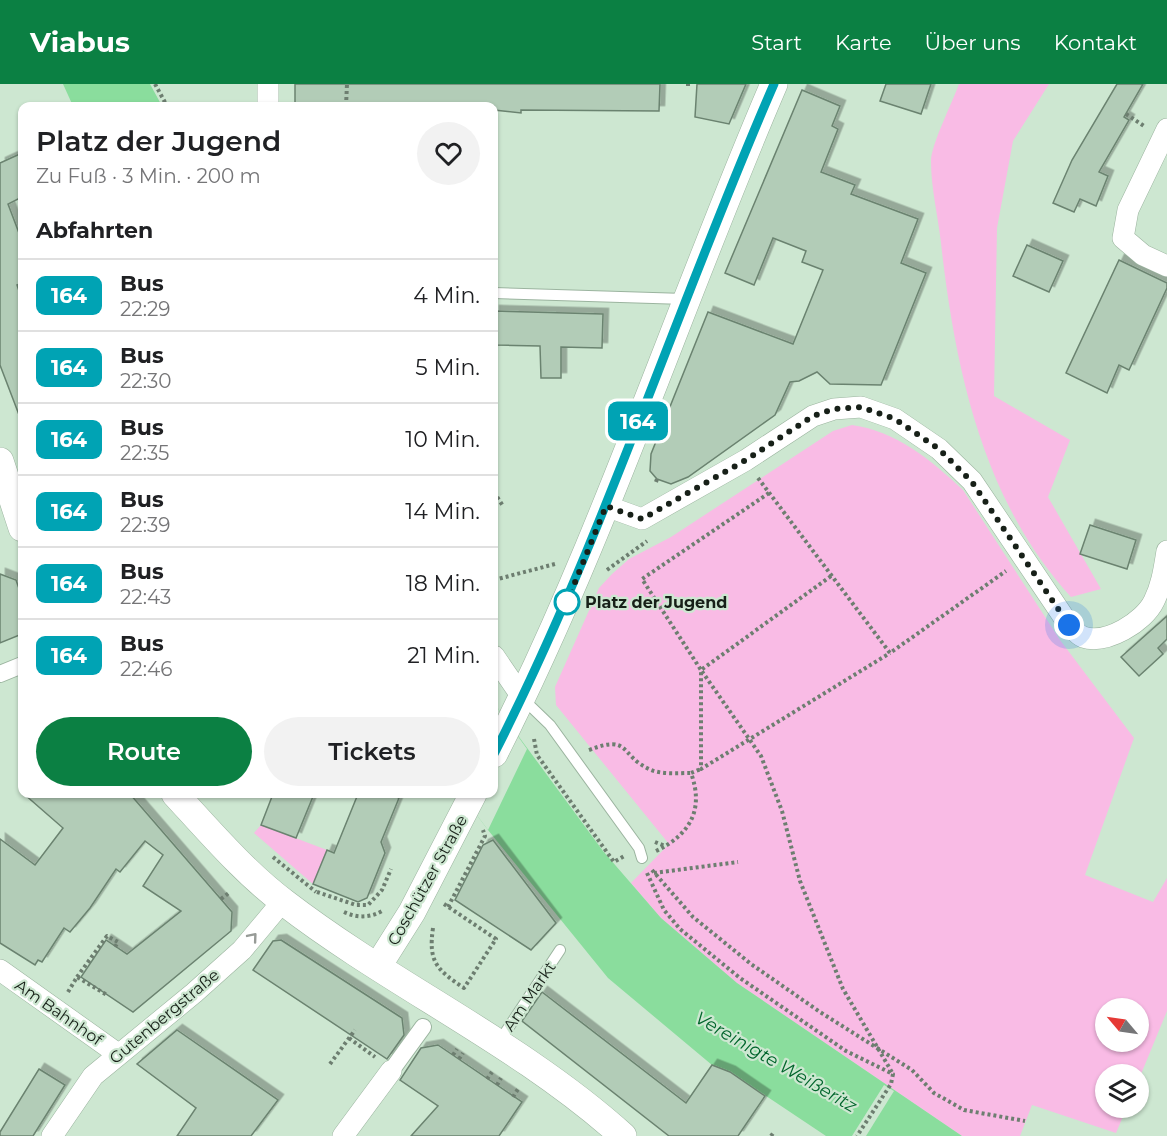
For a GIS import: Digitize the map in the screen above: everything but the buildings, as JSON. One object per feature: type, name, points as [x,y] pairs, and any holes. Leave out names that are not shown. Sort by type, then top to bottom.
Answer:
[{"type":"street","points":[[268,84],[268,102]]},
{"type":"street","points":[[498,746],[563,611],[774,84]]},
{"type":"street","points":[[1159,130],[1128,210],[1123,238],[1143,255],[1167,266]]},
{"type":"street","points":[[606,506],[642,519],[746,460],[807,419],[834,409],[861,407],[895,419],[939,449],[972,482],[1063,615],[1081,637],[1100,639],[1121,632],[1144,614],[1153,604],[1163,579],[1167,551]]},
{"type":"street","points":[[0,462],[18,516]]},
{"type":"street","points":[[498,662],[522,697]]},
{"type":"street","points":[[0,674],[18,667]]},
{"type":"street","points":[[186,798],[282,902],[498,1043],[587,1105],[623,1136]]},
{"type":"street","name":"Coschützer Straße","points":[[378,966],[412,912],[470,799]]},
{"type":"street","name":"Gutenbergstraße","points":[[52,1136],[93,1076],[242,951],[282,902]]},
{"type":"street","name":"Am Bahnhof","points":[[0,970],[118,1054]]},
{"type":"street","points":[[343,1136],[423,1027]]},
{"type":"lane","points":[[498,293],[687,299]]},
{"type":"lane","points":[[522,697],[545,719],[641,853]]},
{"type":"lane","name":"Am Markt","points":[[498,1043],[560,950]]},
{"type":"path","points":[[155,84],[165,102]]},
{"type":"path","points":[[346,102],[347,84]]},
{"type":"path","points":[[1126,114],[1159,130]]},
{"type":"path","points":[[746,460],[890,653]]},
{"type":"path","points":[[769,493],[642,579],[701,670],[761,756],[782,811],[800,881],[843,989],[893,1074],[891,1084],[857,1136]]},
{"type":"path","points":[[498,498],[503,506]]},
{"type":"path","points":[[600,577],[616,561],[655,536]]},
{"type":"path","points":[[498,579],[564,562]]},
{"type":"path","points":[[572,756],[609,742],[621,745],[649,770],[691,773],[701,769],[890,653],[1008,570]]},
{"type":"path","points":[[701,670],[831,576]]},
{"type":"path","points":[[701,670],[701,769]]},
{"type":"path","points":[[534,739],[537,755],[614,862],[677,839],[690,824],[698,791],[691,773]]},
{"type":"path","points":[[448,907],[485,836]]},
{"type":"path","points":[[264,850],[331,904]]},
{"type":"path","points":[[641,853],[654,873],[693,917],[752,964],[820,1012],[879,1047],[912,1070],[934,1093],[964,1110],[1025,1121]]},
{"type":"path","points":[[641,853],[655,894],[680,929],[740,978],[846,1051],[893,1074]]},
{"type":"path","points":[[654,873],[738,862]]},
{"type":"path","points":[[317,892],[356,905],[368,905],[382,890],[391,869]]},
{"type":"path","points":[[221,899],[230,892]]},
{"type":"path","points":[[433,927],[431,953],[440,971],[464,988],[496,939],[443,904]]},
{"type":"path","points":[[338,910],[364,917],[374,916],[384,910]]},
{"type":"path","points":[[67,992],[107,936],[118,942],[115,946]]},
{"type":"path","points":[[77,977],[107,995]]},
{"type":"path","points":[[330,1064],[355,1029]]},
{"type":"path","points":[[349,1038],[392,1070]]},
{"type":"path","points":[[453,1055],[457,1049]]},
{"type":"path","points":[[459,1059],[463,1053]]},
{"type":"path","points":[[487,1079],[492,1072]]},
{"type":"path","points":[[497,1085],[501,1078]]},
{"type":"path","points":[[513,1096],[518,1089]]},
{"type":"shaded area","points":[[959,84],[1049,84],[1013,141],[997,228],[994,396],[1070,440],[1048,497],[1101,589],[1071,597],[1041,559],[1016,519],[995,476],[978,431],[965,385],[947,290],[931,171],[932,154],[938,134]]},
{"type":"shaded area","points":[[852,425],[868,428],[898,440],[938,468],[963,490],[1060,640],[1134,738],[1085,875],[1153,902],[1167,878],[1167,1011],[1145,1064],[1095,1064],[1095,1118],[1122,1118],[1116,1133],[1032,1105],[1020,1136],[962,1136],[737,983],[661,918],[631,883],[669,844],[556,705],[555,687],[599,588],[629,559],[671,537],[833,431]]},
{"type":"shaded area","points":[[261,825],[327,850],[313,884],[254,833]]},
{"type":"water","points":[[63,84],[150,84],[160,102],[71,102]]},
{"type":"water","name":"Vereinigte Weißeritz","points":[[498,708],[603,851],[661,918],[737,983],[962,1136],[826,1136],[730,1072],[712,1065],[608,978],[464,798],[498,798]]},
{"type":"pier","points":[[498,709],[527,749],[488,830],[464,798],[498,798]]},
{"type":"pier","points":[[884,1085],[894,1091],[866,1136],[852,1136]]},
{"type":"bus line","name":"164","points":[[498,746],[567,602],[696,273],[774,84]]},
{"type":"place","name":"Platz der Jugend","points":[[567,602]]},
{"type":"route","points":[[567,602],[606,506],[642,519],[746,460],[813,416],[834,409],[861,407],[895,419],[939,449],[972,482],[1069,625]]}]
